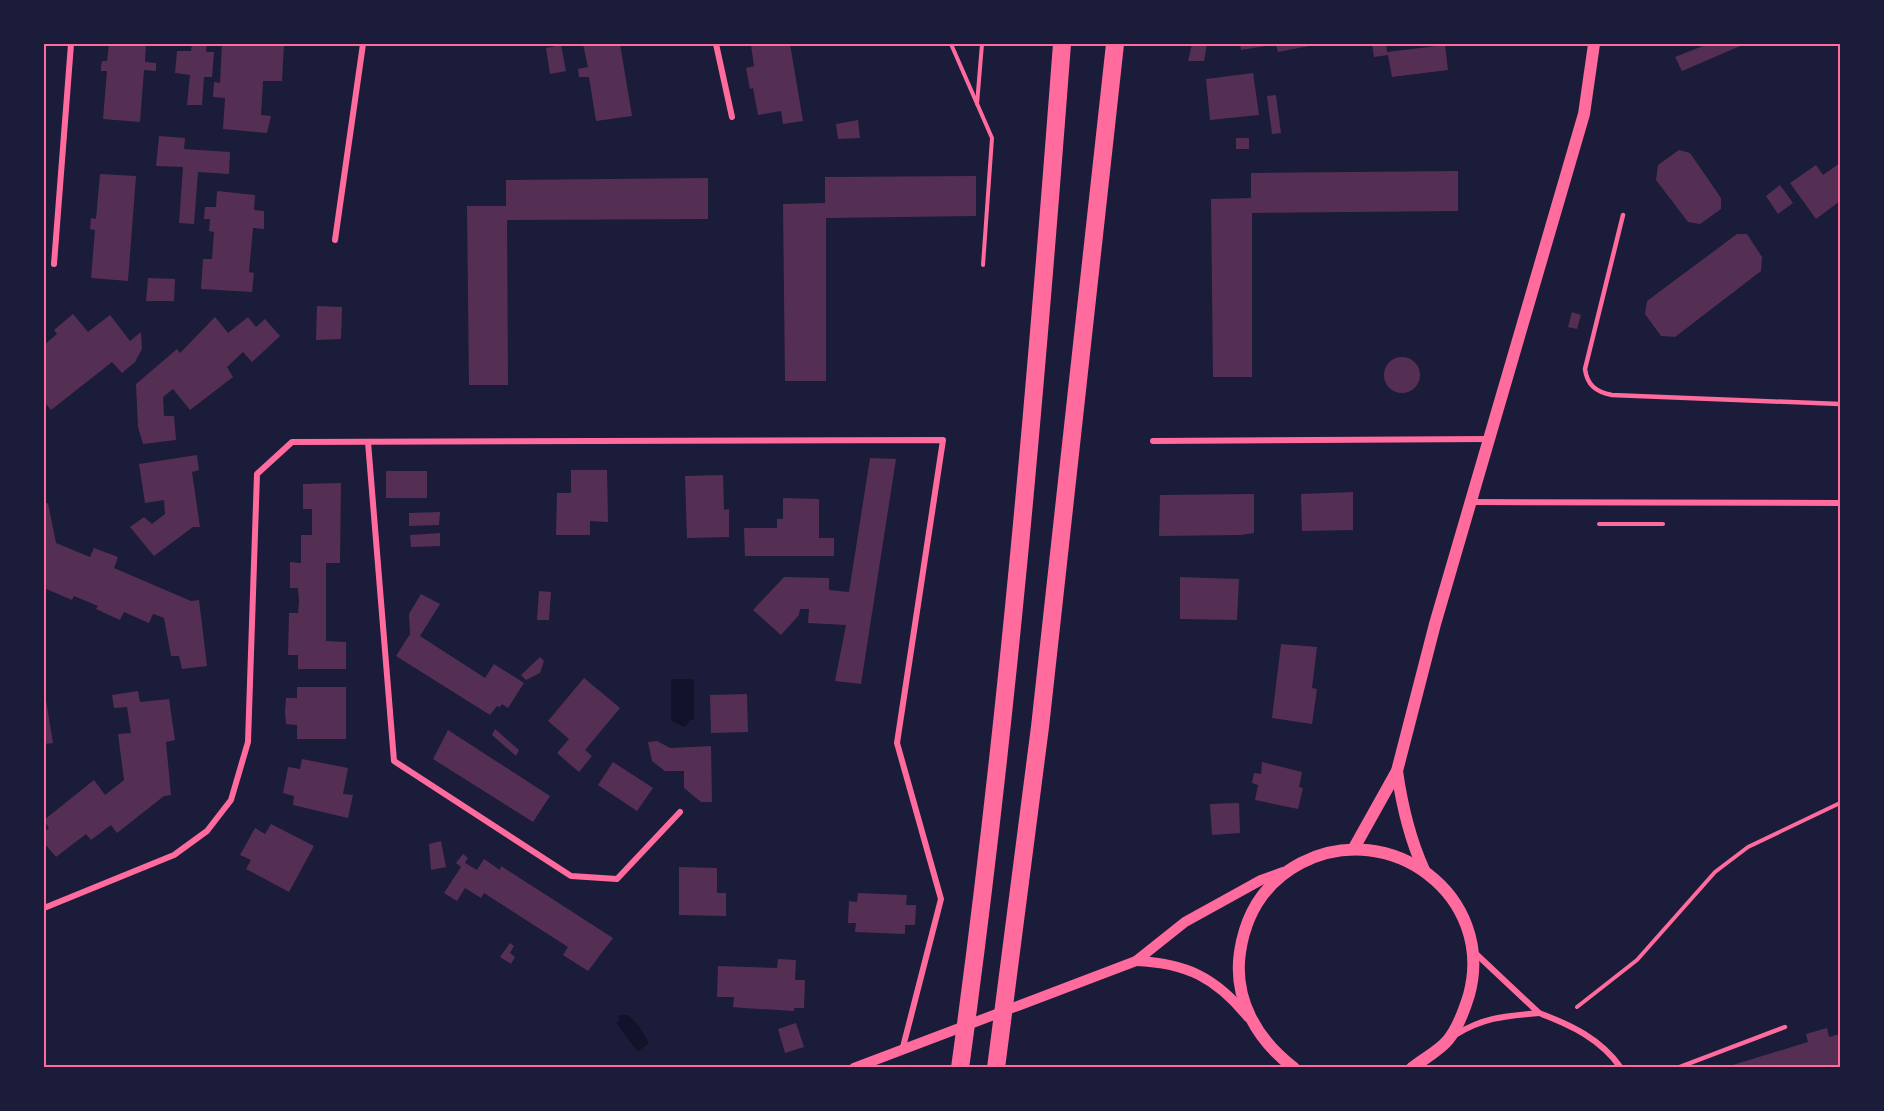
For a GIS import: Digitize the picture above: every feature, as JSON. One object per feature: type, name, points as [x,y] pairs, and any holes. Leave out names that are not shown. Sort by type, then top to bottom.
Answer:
[{"type":"highway","points":[[960,1068],[1008,672],[1043,292],[1062,44]]},
{"type":"highway","points":[[996,1067],[1040,727],[1115,44]]},
{"type":"main road","points":[[1354,848],[1396,771],[1488,439],[1584,114],[1594,44]]},
{"type":"main road","points":[[1396,771],[1403,813],[1424,871]]},
{"type":"main road","points":[[1294,1068],[1273,1052],[1248,1017],[1237,972],[1244,927],[1257,899],[1283,872],[1323,852],[1354,848],[1401,857],[1424,871],[1448,893],[1464,920],[1472,950],[1473,980],[1464,1013],[1447,1041],[1412,1068]]},
{"type":"main road","points":[[1273,1052],[1276,1068]]},
{"type":"street","points":[[54,264],[71,44]]},
{"type":"street","points":[[334,240],[363,44]]},
{"type":"street","points":[[716,44],[732,117]]},
{"type":"street","points":[[1153,441],[1488,439]]},
{"type":"street","points":[[44,908],[174,855],[207,831],[231,800],[248,742],[257,474],[292,442],[943,440],[897,743],[941,899],[903,1047]]},
{"type":"street","points":[[368,442],[394,761],[571,876],[617,879],[680,812]]},
{"type":"street","points":[[1470,502],[1840,503]]},
{"type":"street","points":[[854,1068],[903,1047],[1136,961],[1185,922],[1250,885],[1283,872]]},
{"type":"street","points":[[1472,950],[1539,1013],[1584,1033],[1615,1058],[1621,1068]]},
{"type":"street","points":[[1136,961],[1176,965],[1205,977],[1225,991],[1248,1017]]},
{"type":"street","points":[[1447,1041],[1475,1023],[1497,1017],[1539,1013]]},
{"type":"lane","points":[[1623,214],[1585,369],[1592,387],[1601,393],[1612,395],[1840,404]]},
{"type":"lane","points":[[1677,1068],[1785,1027]]},
{"type":"path","points":[[951,44],[992,138],[983,265]]},
{"type":"path","points":[[977,105],[982,44]]},
{"type":"path","points":[[1577,1007],[1637,960],[1724,866],[1748,848],[1840,803]]},
{"type":"shaded area","points":[[671,679],[694,679],[694,720],[690,720],[685,727],[671,721]]},
{"type":"shaded area","points":[[618,1015],[628,1015],[639,1026],[649,1043],[638,1051],[616,1023],[619,1021]]},
{"type":"building","points":[[109,44],[146,44],[145,62],[156,63],[156,71],[144,70],[140,122],[103,119],[107,71],[101,71],[101,66],[102,61],[107,61]]},
{"type":"building","points":[[192,44],[207,44],[206,52],[214,52],[212,77],[204,77],[202,105],[187,105],[190,75],[175,73],[177,51],[191,51]]},
{"type":"building","points":[[222,44],[284,44],[282,81],[263,81],[261,115],[271,116],[267,133],[223,129],[225,98],[213,97],[214,82],[220,83]]},
{"type":"building","points":[[583,44],[620,44],[632,116],[596,121],[589,77],[579,77],[578,69],[588,67]]},
{"type":"building","points":[[790,44],[803,121],[783,124],[781,111],[758,115],[753,88],[750,89],[746,68],[754,66],[751,45]]},
{"type":"building","points":[[1192,44],[1207,44],[1204,61],[1188,61]]},
{"type":"building","points":[[1240,44],[1272,44],[1272,45],[1241,50]]},
{"type":"building","points":[[1276,44],[1309,44],[1309,46],[1278,52]]},
{"type":"building","points":[[1372,44],[1386,44],[1387,52],[1445,45],[1448,70],[1392,77],[1388,55],[1374,57]]},
{"type":"building","points":[[1708,44],[1745,44],[1682,71],[1675,57]]},
{"type":"building","points":[[561,45],[566,71],[550,74],[546,48]]},
{"type":"building","points":[[1253,73],[1259,115],[1210,120],[1206,79]]},
{"type":"building","points":[[1276,95],[1281,133],[1272,134],[1267,96]]},
{"type":"building","points":[[858,120],[860,138],[838,139],[836,124]]},
{"type":"building","points":[[159,136],[185,138],[184,149],[230,152],[229,174],[198,172],[194,224],[179,223],[183,167],[156,166]]},
{"type":"building","points":[[1236,138],[1249,138],[1249,149],[1236,149]]},
{"type":"building","points":[[1679,150],[1690,153],[1721,198],[1721,209],[1700,224],[1688,222],[1656,180],[1658,165]]},
{"type":"building","points":[[1840,163],[1840,201],[1816,219],[1790,183],[1816,165],[1823,175]]},
{"type":"building","points":[[1458,171],[1458,211],[1252,213],[1252,377],[1213,377],[1211,199],[1251,198],[1251,173]]},
{"type":"building","points":[[100,174],[136,176],[128,281],[91,278],[95,230],[90,229],[91,218],[96,219]]},
{"type":"building","points":[[976,176],[976,216],[826,218],[826,381],[785,381],[783,204],[825,203],[825,177]]},
{"type":"building","points":[[708,178],[708,219],[507,220],[508,385],[469,385],[467,206],[506,206],[506,180]]},
{"type":"building","points":[[1780,185],[1793,203],[1778,214],[1766,196]]},
{"type":"building","points":[[217,191],[255,195],[254,210],[264,211],[264,229],[253,228],[249,272],[254,273],[252,292],[201,289],[203,259],[212,259],[214,232],[209,231],[210,219],[204,219],[205,207],[216,207]]},
{"type":"building","points":[[1737,234],[1747,234],[1762,257],[1761,271],[1675,337],[1661,336],[1645,314],[1647,301]]},
{"type":"building","points":[[148,278],[175,279],[174,301],[146,301]]},
{"type":"building","points":[[317,306],[342,307],[341,339],[316,340]]},
{"type":"building","points":[[1572,312],[1581,315],[1577,329],[1568,327]]},
{"type":"building","points":[[73,314],[88,332],[110,315],[130,341],[141,332],[142,349],[135,362],[122,373],[112,362],[51,410],[44,402],[44,345],[57,334],[54,330]]},
{"type":"building","points":[[215,317],[228,333],[248,317],[256,327],[265,319],[280,336],[252,362],[243,352],[227,367],[233,377],[190,410],[173,389],[163,397],[164,416],[174,416],[176,440],[143,444],[138,427],[136,384],[177,349],[180,353]]},
{"type":"building","points":[[1402,357],[1415,362],[1420,375],[1415,388],[1402,393],[1389,388],[1384,375],[1389,362]]},
{"type":"building","points":[[197,455],[199,470],[192,472],[200,527],[193,527],[154,556],[130,527],[144,517],[152,524],[165,514],[164,500],[145,503],[139,464]]},
{"type":"building","points":[[870,458],[896,459],[861,684],[835,681],[846,625],[808,623],[809,609],[800,609],[799,615],[781,635],[753,610],[784,577],[829,578],[829,590],[849,592]]},
{"type":"building","points":[[571,470],[607,470],[608,522],[590,521],[590,535],[556,535],[557,493],[571,493]]},
{"type":"building","points":[[386,471],[427,471],[427,498],[386,498]]},
{"type":"building","points":[[723,475],[724,510],[729,509],[729,537],[687,538],[685,476]]},
{"type":"building","points":[[341,483],[340,563],[326,563],[326,641],[346,642],[346,669],[298,669],[298,655],[288,655],[289,613],[298,613],[299,602],[298,588],[290,588],[290,562],[301,563],[301,535],[312,535],[312,509],[303,509],[303,484]]},
{"type":"building","points":[[1353,492],[1353,530],[1302,531],[1301,494]]},
{"type":"building","points":[[1254,494],[1254,533],[1159,536],[1160,495]]},
{"type":"building","points":[[783,498],[819,499],[819,538],[834,538],[834,556],[745,556],[744,528],[777,528],[777,519],[783,519]]},
{"type":"building","points":[[48,503],[56,543],[90,557],[94,548],[118,557],[114,568],[191,601],[199,600],[207,666],[182,669],[179,656],[171,656],[164,618],[153,614],[149,623],[124,612],[120,620],[96,609],[98,606],[74,596],[72,600],[44,588],[44,504]]},
{"type":"building","points":[[440,512],[439,525],[409,526],[409,513]]},
{"type":"building","points":[[440,533],[440,546],[411,547],[410,535]]},
{"type":"building","points":[[1180,577],[1239,579],[1237,620],[1180,619]]},
{"type":"building","points":[[539,591],[551,592],[549,620],[537,620]]},
{"type":"building","points":[[421,594],[440,604],[420,636],[485,678],[494,664],[524,683],[508,708],[502,704],[500,707],[497,706],[490,715],[396,656],[410,634],[409,614]]},
{"type":"building","points":[[1281,644],[1317,647],[1312,688],[1317,689],[1312,724],[1272,718]]},
{"type":"building","points":[[540,657],[544,661],[540,673],[526,680],[521,675]]},
{"type":"building","points":[[584,678],[620,708],[585,750],[592,756],[579,772],[557,753],[569,739],[548,721]]},
{"type":"building","points":[[44,687],[53,743],[44,744]]},
{"type":"building","points":[[297,687],[346,687],[346,739],[297,739],[297,725],[286,724],[285,711],[286,698],[297,698]]},
{"type":"building","points":[[138,691],[140,702],[169,699],[175,740],[166,742],[171,795],[164,796],[117,833],[111,825],[91,840],[86,834],[56,857],[44,843],[44,832],[49,828],[44,820],[94,780],[105,795],[124,780],[118,734],[131,733],[127,707],[114,708],[112,695]]},
{"type":"building","points":[[747,694],[748,732],[711,733],[710,695]]},
{"type":"building","points":[[495,729],[519,750],[516,756],[492,735]]},
{"type":"building","points":[[448,730],[550,796],[533,822],[433,759]]},
{"type":"building","points":[[657,741],[670,748],[711,746],[712,802],[701,802],[684,788],[684,771],[665,771],[652,761],[648,742]]},
{"type":"building","points":[[302,759],[348,768],[343,794],[353,795],[348,818],[293,805],[294,796],[283,793],[288,767],[300,769]]},
{"type":"building","points":[[613,762],[653,788],[637,811],[598,785]]},
{"type":"building","points":[[1262,762],[1302,772],[1299,787],[1303,788],[1298,809],[1255,800],[1258,785],[1252,783],[1254,773],[1261,774]]},
{"type":"building","points":[[1239,803],[1240,833],[1212,835],[1210,804]]},
{"type":"building","points":[[271,824],[314,846],[289,892],[246,869],[251,860],[240,855],[255,828],[265,834]]},
{"type":"building","points":[[441,841],[446,867],[431,870],[429,844]]},
{"type":"building","points":[[463,854],[468,858],[465,863],[477,870],[484,859],[500,870],[501,866],[613,938],[588,971],[563,955],[568,947],[484,893],[481,898],[465,888],[457,901],[444,893],[461,867],[456,863]]},
{"type":"building","points":[[679,867],[717,868],[717,893],[726,893],[726,916],[679,915]]},
{"type":"building","points":[[858,893],[907,895],[906,905],[916,905],[915,925],[905,925],[905,934],[855,932],[856,923],[848,923],[849,901],[857,902]]},
{"type":"building","points":[[510,943],[514,946],[510,953],[515,957],[511,964],[500,957]]},
{"type":"building","points":[[778,959],[796,960],[795,980],[805,980],[804,1008],[794,1008],[794,1011],[733,1007],[734,997],[717,997],[718,966],[777,968]]},
{"type":"building","points":[[796,1023],[804,1047],[785,1053],[778,1029]]},
{"type":"building","points":[[1827,1028],[1829,1037],[1840,1034],[1840,1068],[1723,1068],[1808,1042],[1806,1034]]}]
